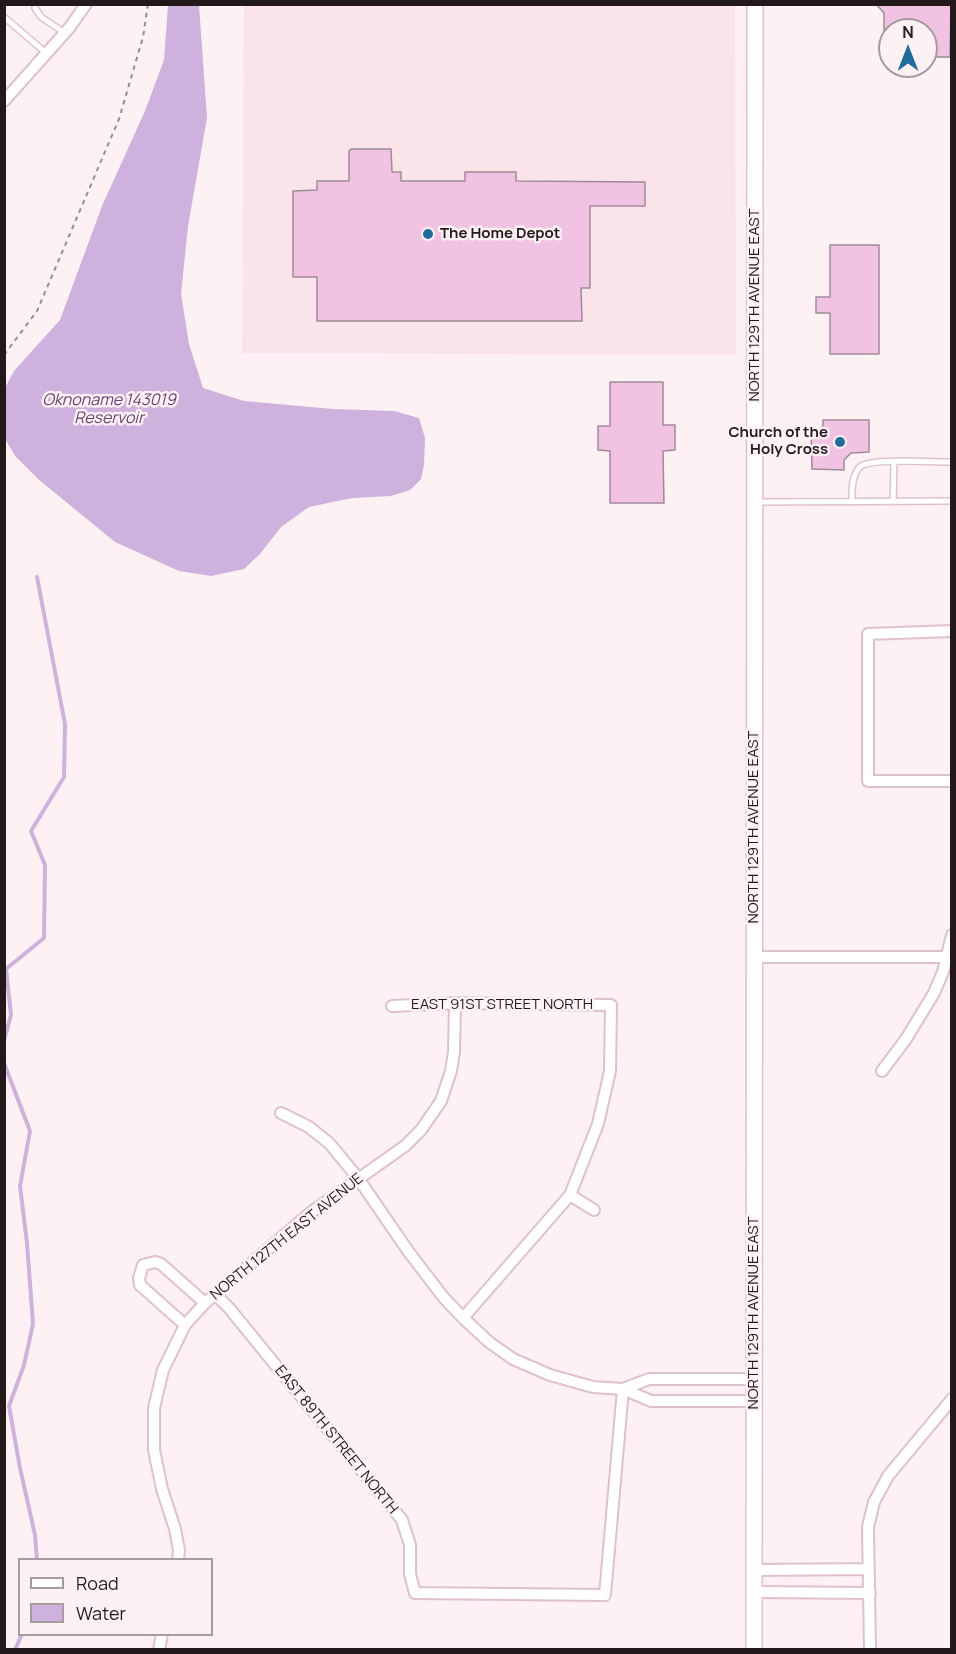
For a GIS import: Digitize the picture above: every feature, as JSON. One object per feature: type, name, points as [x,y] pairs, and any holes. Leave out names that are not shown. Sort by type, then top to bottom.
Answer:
[{"type":"main road","name":"NORTH 129TH AVENUE EAST","points":[[754,1650],[755,4]]},
{"type":"street","points":[[4,101],[65,33],[86,4]]},
{"type":"street","points":[[951,632],[868,634],[868,781],[951,781]]},
{"type":"street","points":[[882,1071],[906,1039],[934,993],[943,972],[951,935]]},
{"type":"street","points":[[754,957],[946,957]]},
{"type":"street","name":"EAST 91ST STREET NORTH","points":[[392,1006],[455,1003],[611,1005],[610,1071],[598,1124],[570,1195]]},
{"type":"street","name":"NORTH 127TH EAST AVENUE","points":[[178,1558],[176,1529],[158,1473],[153,1428],[154,1408],[163,1370],[185,1325],[215,1294],[310,1213],[405,1146],[421,1130],[441,1101],[449,1079],[454,1052],[455,1003]]},
{"type":"street","points":[[281,1113],[309,1127],[328,1143],[358,1178],[408,1251],[444,1298],[489,1342],[513,1359],[550,1375],[594,1387],[623,1389],[651,1401],[754,1401]]},
{"type":"street","points":[[463,1318],[570,1195],[594,1210]]},
{"type":"street","points":[[185,1325],[140,1285],[139,1278],[143,1265],[155,1262],[161,1264],[205,1303]]},
{"type":"street","name":"EAST 89TH STREET NORTH","points":[[215,1294],[229,1308],[402,1520],[410,1545],[410,1574],[414,1593],[605,1595],[623,1389]]},
{"type":"street","points":[[623,1389],[649,1379],[754,1379]]},
{"type":"street","points":[[870,1650],[868,1527],[874,1502],[888,1476],[951,1399]]},
{"type":"street","points":[[754,1570],[869,1569]]},
{"type":"street","points":[[754,1592],[870,1593]]},
{"type":"lane","points":[[35,6],[41,17],[65,33]]},
{"type":"lane","points":[[4,17],[47,53]]},
{"type":"lane","points":[[852,502],[855,475],[861,467],[870,462],[951,462]]},
{"type":"lane","points":[[894,462],[894,502]]},
{"type":"lane","points":[[755,502],[951,501]]},
{"type":"path","points":[[4,355],[37,311],[119,119],[143,37],[148,4]]},
{"type":"shaded area","points":[[244,5],[735,5],[736,355],[242,353]]},
{"type":"water","name":"Oknoname 143019 Reservoir","points":[[168,5],[199,5],[207,118],[188,226],[181,294],[189,344],[203,388],[244,401],[333,409],[394,411],[419,418],[425,438],[421,479],[410,490],[391,496],[352,498],[309,507],[281,527],[260,554],[244,569],[211,576],[179,571],[115,542],[38,479],[16,457],[5,439],[5,388],[14,371],[60,320],[102,206],[145,111],[164,60]]},
{"type":"building","points":[[876,4],[951,4],[950,57],[938,57],[938,18],[884,18],[884,13]]},
{"type":"building","name":"The Home Depot","points":[[351,149],[391,149],[392,172],[401,172],[401,181],[465,181],[465,172],[516,172],[516,181],[645,182],[645,206],[590,206],[590,288],[581,288],[582,321],[317,321],[317,277],[293,277],[293,191],[317,190],[317,181],[349,181],[349,151]]},
{"type":"building","points":[[830,245],[879,245],[879,354],[830,354],[830,313],[816,313],[816,297],[830,297]]},
{"type":"building","points":[[610,382],[663,382],[663,425],[675,425],[675,450],[663,451],[664,503],[610,503],[610,451],[598,450],[598,426],[610,426]]},
{"type":"building","name":"Church of the Holy Cross","points":[[823,420],[869,420],[869,452],[851,453],[844,460],[844,470],[812,469],[811,432],[817,432],[823,426]]},
{"type":"waterway","points":[[4,1041],[11,1015],[6,969],[44,938],[45,865],[31,831],[64,777],[65,724],[37,577]]},
{"type":"waterway","points":[[4,1063],[30,1131],[20,1186],[33,1324],[24,1365],[9,1406],[35,1535],[37,1558]]},
{"type":"waterway","points":[[15,1650],[21,1636]]},
{"type":"place","name":"The Home Depot","points":[[428,234]]},
{"type":"place","name":"Church of the Holy Cross","points":[[840,442]]}]
